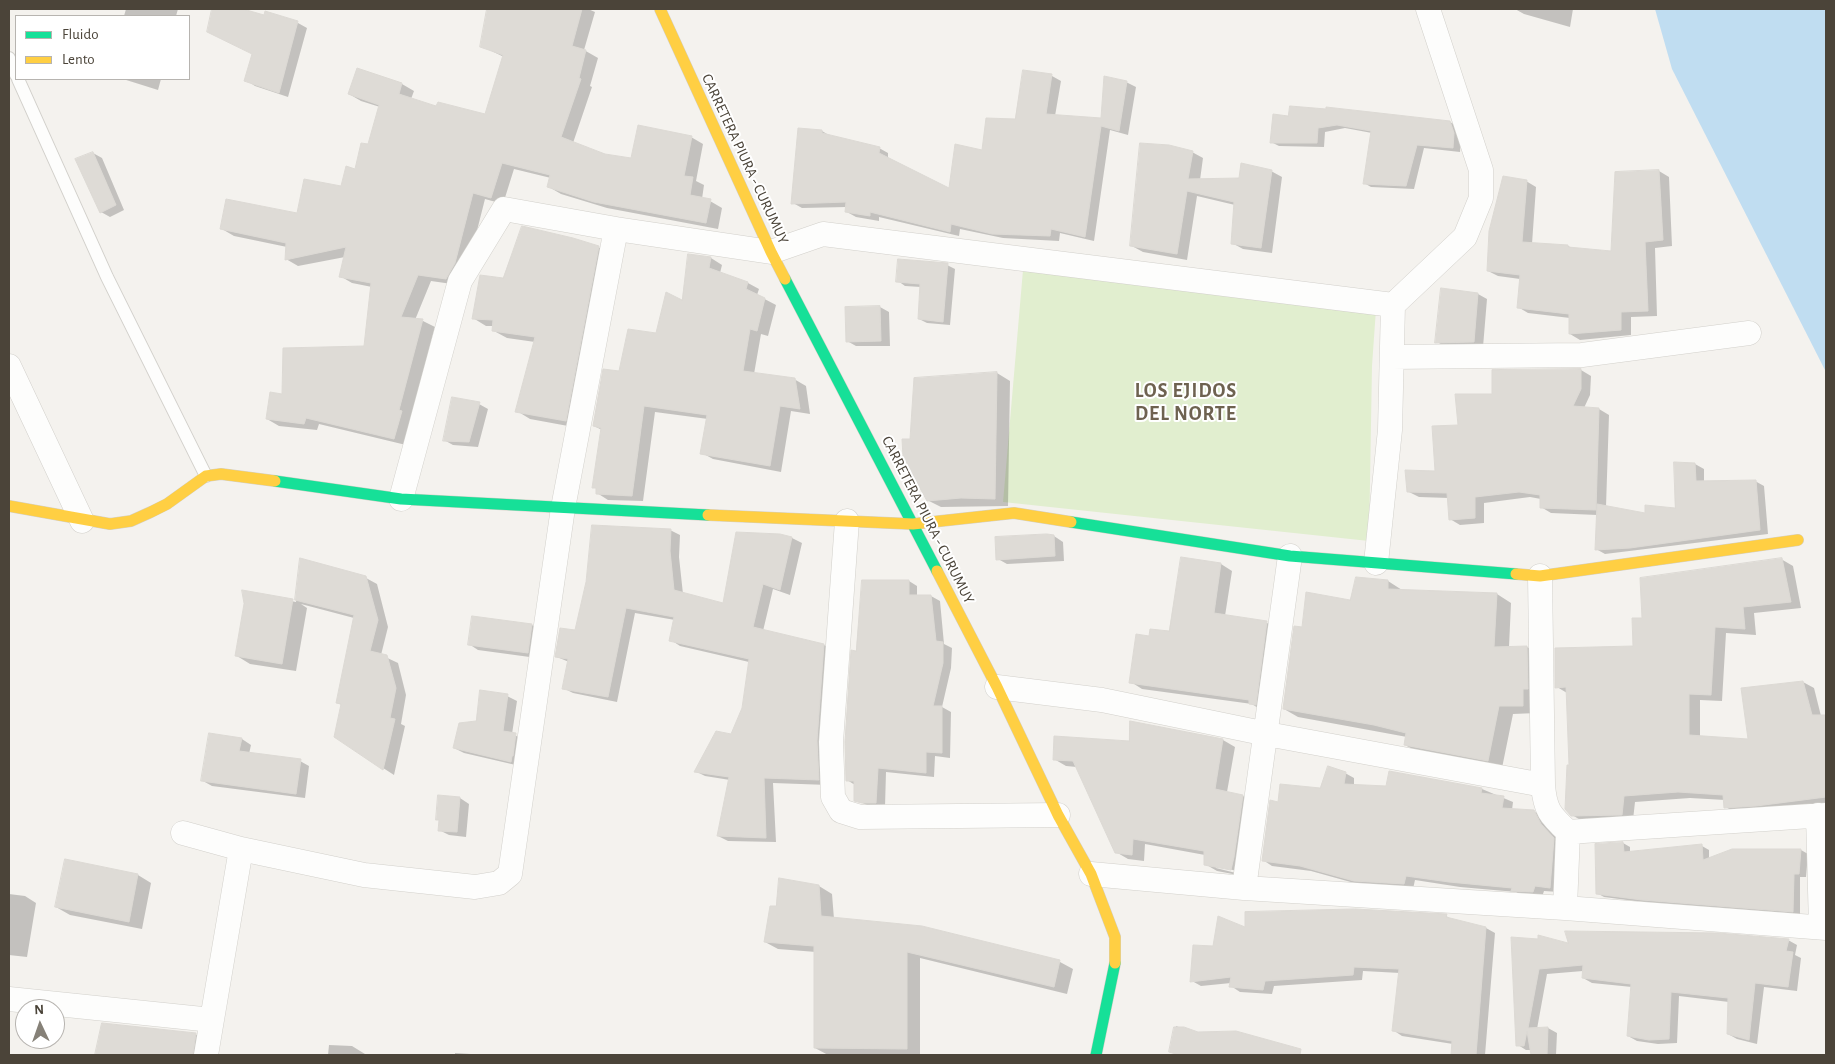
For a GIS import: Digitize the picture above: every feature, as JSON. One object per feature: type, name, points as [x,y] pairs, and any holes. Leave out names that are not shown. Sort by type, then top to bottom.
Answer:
[{"type":"street","name":"CARRETERA PIURA - CURUMUY","points":[[660,9],[771,252],[997,687],[1058,815],[1091,874],[1115,937],[1115,962],[1111,988],[1096,1055]]},
{"type":"street","points":[[1376,563],[1390,430],[1393,305],[1466,237],[1481,198],[1481,170],[1428,9]]},
{"type":"street","points":[[402,499],[460,281],[504,209],[616,229],[771,252],[823,234],[1393,305]]},
{"type":"street","points":[[183,833],[241,849],[364,875],[475,887],[498,883],[510,874],[563,508],[616,229]]},
{"type":"street","points":[[1392,357],[1582,355],[1749,332]]},
{"type":"street","points":[[9,366],[82,520]]},
{"type":"street","points":[[9,506],[110,524],[131,520],[168,504],[206,476],[221,474],[402,499],[563,508],[913,524],[1014,514],[1290,556],[1540,576],[1798,540]]},
{"type":"street","points":[[847,521],[832,742],[834,797],[842,811],[860,817],[1058,815]]},
{"type":"street","points":[[1244,888],[1267,734],[1290,556]]},
{"type":"street","points":[[1540,576],[1543,785],[1545,802],[1554,818],[1568,832],[1565,908]]},
{"type":"street","points":[[997,687],[1102,700],[1267,734],[1543,785]]},
{"type":"street","points":[[1091,874],[1244,888],[1565,908],[1824,928],[1822,815],[1568,832]]},
{"type":"street","points":[[206,1055],[241,849]]},
{"type":"street","points":[[9,999],[212,1020]]},
{"type":"lane","points":[[9,58],[15,73]]},
{"type":"lane","points":[[18,80],[107,278],[206,476]]},
{"type":"green space","points":[[1023,270],[1376,309],[1372,366],[1369,541],[1003,502]]},
{"type":"water","points":[[1655,9],[1826,9],[1826,372],[1672,69]]},
{"type":"building","points":[[212,9],[243,9],[264,15],[265,11],[298,21],[279,93],[244,81],[252,54],[207,32]]},
{"type":"building","points":[[487,9],[582,9],[572,46],[586,50],[579,78],[581,79],[561,137],[605,154],[631,158],[638,125],[692,136],[684,176],[693,177],[690,195],[711,199],[706,223],[594,202],[547,187],[550,175],[502,163],[491,198],[473,193],[455,263],[446,279],[418,275],[401,317],[423,319],[399,410],[402,411],[394,439],[306,418],[304,424],[266,419],[270,392],[282,394],[283,348],[364,346],[371,283],[339,277],[346,247],[285,260],[286,243],[220,229],[226,199],[297,213],[304,179],[341,186],[346,166],[355,169],[361,143],[368,144],[379,105],[348,94],[357,68],[402,83],[399,94],[436,106],[438,102],[485,114],[503,55],[480,47]]},
{"type":"building","points":[[1023,70],[1052,74],[1046,114],[1101,118],[1104,76],[1127,81],[1119,131],[1101,126],[1085,237],[1051,229],[1050,236],[992,234],[951,224],[950,232],[870,212],[870,216],[845,212],[846,202],[791,204],[798,128],[822,130],[822,133],[880,147],[879,153],[949,188],[955,144],[982,150],[986,118],[1015,119]]},
{"type":"building","points":[[1290,106],[1326,109],[1326,107],[1450,121],[1454,133],[1453,148],[1417,145],[1406,186],[1363,184],[1371,131],[1337,125],[1318,128],[1317,143],[1270,143],[1273,114],[1288,116]]},
{"type":"building","points":[[1140,143],[1169,145],[1193,151],[1188,179],[1239,178],[1241,163],[1272,170],[1261,248],[1231,244],[1234,202],[1187,191],[1177,254],[1130,246]]},
{"type":"building","points":[[93,152],[116,205],[100,213],[75,159]]},
{"type":"building","points":[[1659,170],[1663,240],[1645,242],[1648,311],[1621,312],[1621,330],[1569,334],[1569,314],[1517,308],[1520,275],[1487,271],[1489,231],[1503,176],[1527,180],[1522,242],[1568,245],[1568,247],[1611,251],[1615,172]]},
{"type":"building","points":[[522,226],[599,246],[566,421],[515,412],[535,337],[492,331],[493,320],[472,319],[480,275],[503,278]]},
{"type":"building","points":[[688,254],[711,257],[709,268],[748,282],[746,289],[765,298],[757,331],[750,329],[743,371],[795,378],[800,409],[780,406],[770,466],[700,454],[707,415],[644,406],[632,496],[596,494],[596,488],[592,488],[601,428],[593,426],[603,369],[619,371],[628,329],[656,333],[666,292],[682,300]]},
{"type":"building","points":[[898,259],[948,263],[943,322],[918,319],[920,284],[896,282]]},
{"type":"building","points":[[1441,288],[1478,293],[1474,342],[1435,343]]},
{"type":"building","points":[[880,306],[881,341],[846,342],[845,307]]},
{"type":"building","points":[[1581,369],[1581,389],[1573,406],[1599,408],[1596,510],[1540,508],[1540,495],[1519,492],[1475,497],[1475,518],[1449,520],[1447,493],[1407,492],[1405,470],[1435,471],[1432,426],[1458,425],[1455,394],[1492,394],[1492,370]]},
{"type":"building","points":[[997,372],[995,499],[961,498],[927,501],[903,457],[902,439],[910,439],[914,378]]},
{"type":"building","points":[[452,397],[480,402],[469,442],[443,441]]},
{"type":"building","points":[[1674,462],[1695,463],[1696,481],[1756,480],[1760,530],[1630,548],[1595,550],[1597,504],[1645,513],[1645,505],[1675,508]]},
{"type":"building","points":[[592,525],[671,529],[670,551],[674,590],[723,603],[736,532],[780,534],[792,537],[780,590],[763,584],[753,627],[824,644],[817,741],[819,780],[764,778],[766,838],[717,836],[729,777],[694,772],[716,731],[731,734],[742,708],[749,659],[669,641],[674,617],[626,608],[608,697],[562,689],[568,659],[555,657],[560,628],[575,630],[586,582]]},
{"type":"building","points":[[1054,535],[1055,556],[996,560],[995,537]]},
{"type":"building","points":[[1181,557],[1221,563],[1214,613],[1267,621],[1256,705],[1249,704],[1249,700],[1129,683],[1136,634],[1149,636],[1150,629],[1169,631]]},
{"type":"building","points":[[300,558],[366,576],[378,620],[370,651],[387,655],[396,688],[390,718],[395,719],[383,770],[334,737],[341,704],[336,703],[354,615],[295,600]]},
{"type":"building","points":[[1782,558],[1791,602],[1743,607],[1745,629],[1715,627],[1711,695],[1689,694],[1689,735],[1748,739],[1741,688],[1803,681],[1812,715],[1826,715],[1826,797],[1724,808],[1723,795],[1678,792],[1624,796],[1622,815],[1571,816],[1565,809],[1567,765],[1569,765],[1566,687],[1555,688],[1555,648],[1633,646],[1632,618],[1642,618],[1640,578]]},
{"type":"building","points":[[1356,577],[1388,580],[1388,589],[1497,593],[1494,647],[1527,646],[1528,689],[1523,689],[1523,706],[1499,706],[1488,761],[1404,745],[1406,733],[1374,725],[1283,709],[1294,626],[1302,627],[1306,592],[1350,600]]},
{"type":"building","points":[[862,580],[909,580],[909,595],[931,595],[936,641],[943,642],[943,663],[933,706],[942,706],[942,753],[926,752],[926,773],[878,768],[876,803],[854,801],[854,781],[846,781],[845,742],[851,650],[856,651]]},
{"type":"building","points":[[242,590],[293,599],[282,664],[235,656],[244,604]]},
{"type":"building","points":[[472,616],[532,624],[528,653],[468,645]]},
{"type":"building","points":[[480,690],[508,694],[503,731],[516,733],[511,762],[453,748],[459,723],[476,721]]},
{"type":"building","points":[[1130,721],[1223,739],[1215,789],[1243,795],[1231,870],[1204,865],[1204,851],[1133,839],[1132,855],[1115,853],[1073,761],[1053,760],[1054,736],[1129,741]]},
{"type":"building","points":[[209,733],[242,738],[239,751],[301,759],[296,794],[201,781]]},
{"type":"building","points":[[1328,766],[1346,772],[1344,784],[1386,786],[1389,771],[1482,788],[1481,793],[1504,796],[1502,808],[1534,810],[1541,824],[1554,838],[1550,888],[1535,886],[1533,892],[1511,891],[1512,888],[1406,876],[1404,884],[1354,881],[1300,866],[1262,861],[1270,800],[1278,802],[1280,784],[1320,788]]},
{"type":"building","points":[[438,795],[460,797],[457,832],[438,831],[439,820],[436,820]]},
{"type":"building","points":[[1623,842],[1624,852],[1702,844],[1703,860],[1732,849],[1801,849],[1799,874],[1794,874],[1793,912],[1642,900],[1596,894],[1595,844]]},
{"type":"building","points":[[65,859],[138,874],[129,922],[55,907]]},
{"type":"building","points":[[779,878],[819,885],[821,916],[922,926],[1060,960],[1054,987],[907,952],[907,1049],[814,1048],[814,946],[764,942],[770,906],[776,906]]},
{"type":"building","points":[[1355,909],[1447,914],[1446,917],[1486,927],[1476,1055],[1451,1055],[1452,1041],[1392,1031],[1399,969],[1354,967],[1353,975],[1265,981],[1263,990],[1229,987],[1231,977],[1190,982],[1193,945],[1213,946],[1218,916],[1245,927],[1245,912]]},
{"type":"building","points":[[1565,931],[1718,933],[1789,939],[1786,951],[1793,952],[1788,987],[1755,983],[1749,1040],[1727,1034],[1728,998],[1671,992],[1669,1039],[1649,1040],[1627,1036],[1631,984],[1582,978],[1583,965],[1539,969],[1528,1028],[1548,1027],[1547,1055],[1531,1055],[1527,1031],[1524,1046],[1516,1046],[1511,937],[1538,939],[1538,935],[1568,943]]},
{"type":"building","points":[[102,1023],[196,1033],[193,1055],[95,1055]]},
{"type":"building","points":[[1174,1027],[1184,1027],[1198,1032],[1236,1031],[1301,1049],[1300,1055],[1179,1055],[1169,1052]]},
{"type":"traffic: fast","points":[[785,279],[937,571]]},
{"type":"traffic: fast","points":[[275,481],[401,499],[708,515]]},
{"type":"traffic: fast","points":[[1071,522],[1290,556],[1516,574]]},
{"type":"traffic: fast","points":[[1096,1055],[1115,963]]},
{"type":"traffic: slow","points":[[660,9],[785,279]]},
{"type":"traffic: slow","points":[[9,506],[110,524],[131,521],[151,512],[167,504],[206,476],[221,474],[275,481]]},
{"type":"traffic: slow","points":[[708,515],[913,524],[1014,513],[1071,522]]},
{"type":"traffic: slow","points":[[1516,574],[1540,576],[1798,540]]},
{"type":"traffic: slow","points":[[937,571],[997,687],[1058,815],[1091,874],[1115,937],[1115,963]]},
{"type":"district","name":"LOS EJIDOS DEL NORTE","points":[[1186,402]]}]
